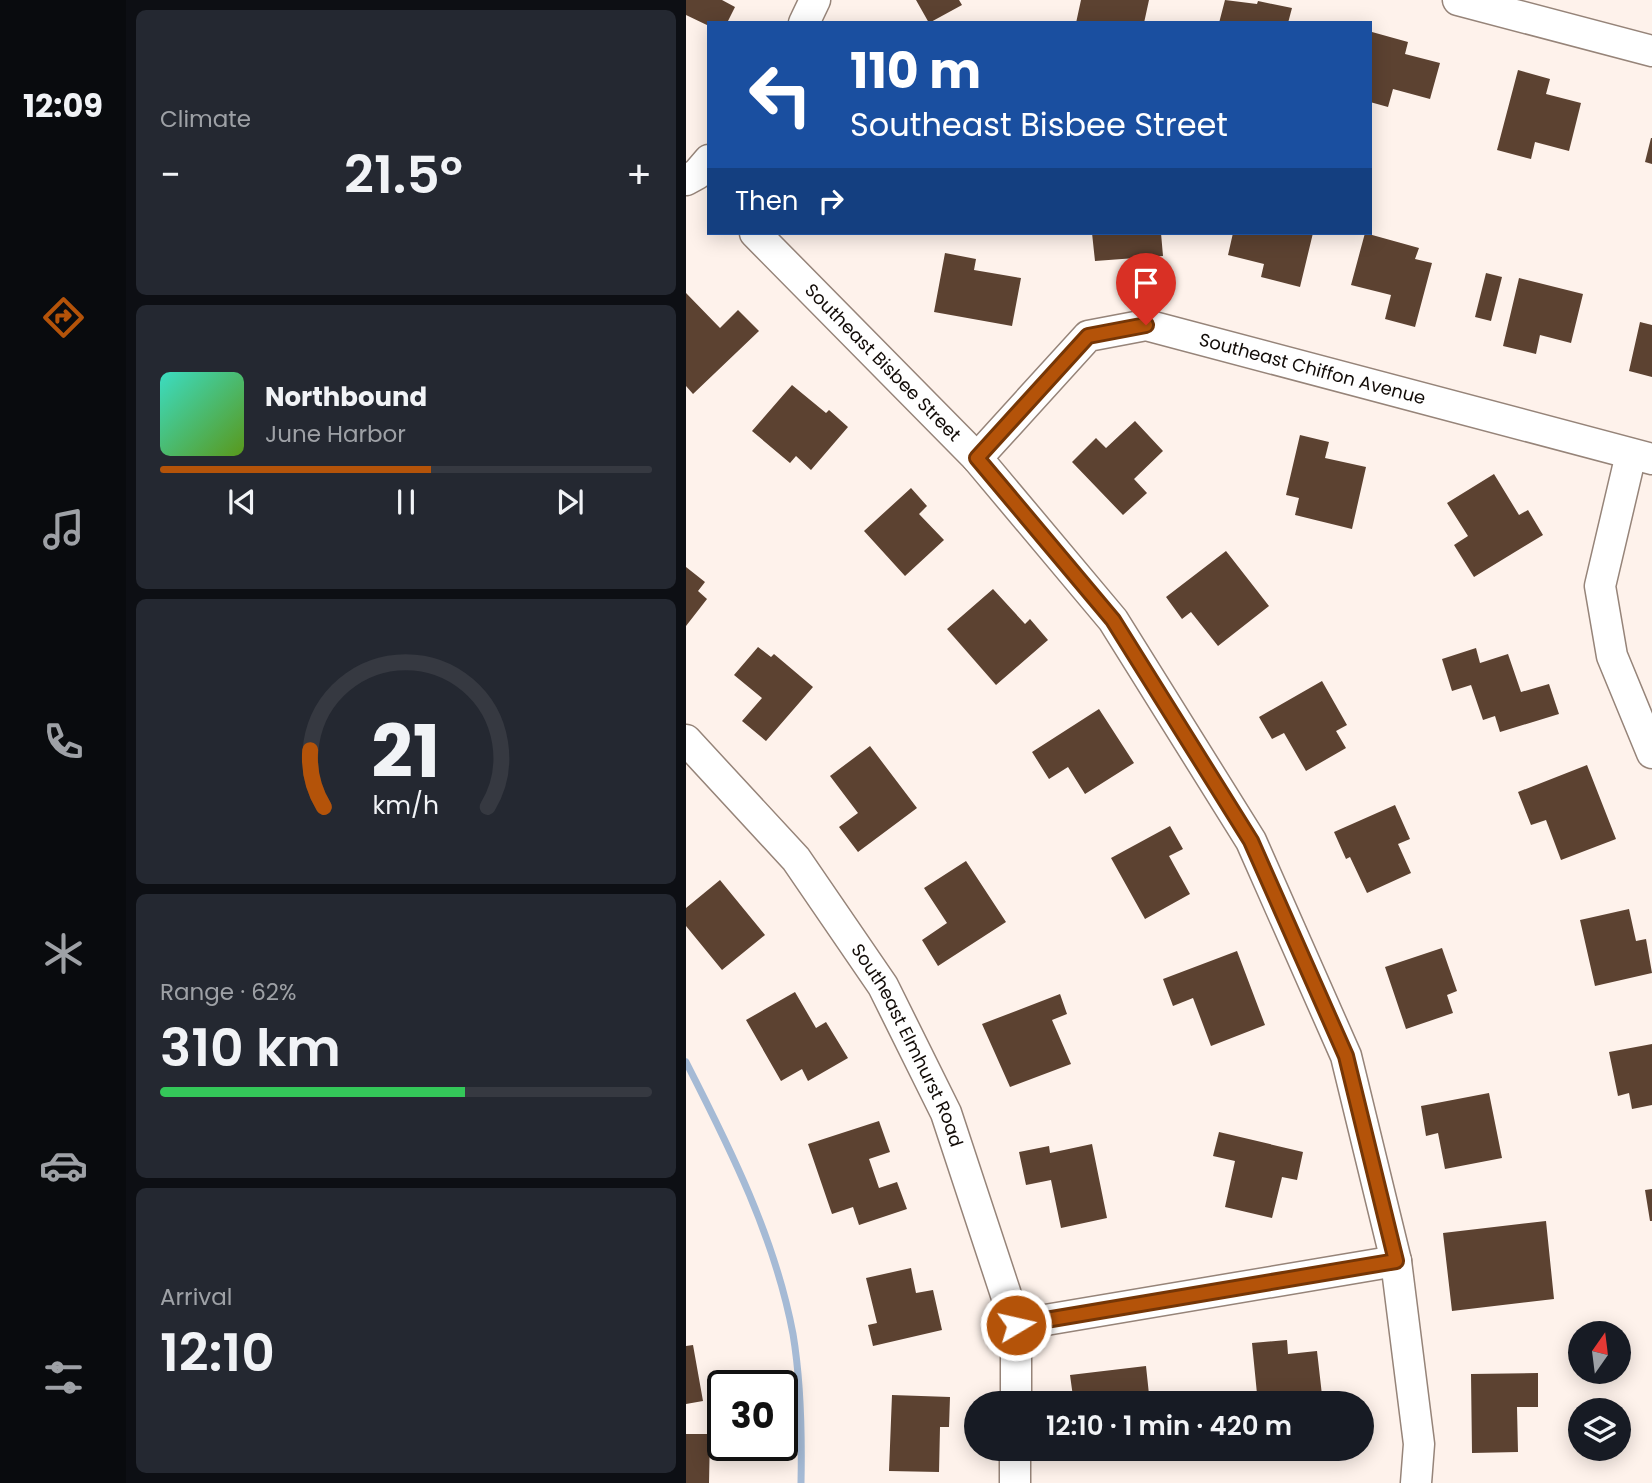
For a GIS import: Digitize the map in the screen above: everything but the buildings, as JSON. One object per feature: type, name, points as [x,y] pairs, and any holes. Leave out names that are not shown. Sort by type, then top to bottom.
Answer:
[{"type":"street","points":[[805,21],[815,0]]},
{"type":"street","points":[[1458,0],[1652,51]]},
{"type":"street","name":"Southeast Bisbee Street","points":[[757,235],[977,458],[1113,620],[1251,841],[1346,1056],[1396,1261],[1419,1444],[1416,1483]]},
{"type":"street","name":"Southeast Chiffon Avenue","points":[[977,458],[1088,336],[1146,325],[1641,456]]},
{"type":"street","points":[[1641,456],[1600,586],[1612,656],[1652,753]]},
{"type":"street","name":"Southeast Elmhurst Road","points":[[686,740],[796,859],[883,986],[946,1113],[1016,1325],[1016,1391]]},
{"type":"street","points":[[1016,1325],[1396,1261]]},
{"type":"street","points":[[1015,1461],[1015,1483]]},
{"type":"waterway","points":[[686,1062],[749,1194],[763,1228],[785,1298],[798,1371],[801,1483]]},
{"type":"route","points":[[1016,1325],[1396,1261],[1346,1056],[1251,841],[1113,620],[977,458],[1088,336],[1146,325]]}]
